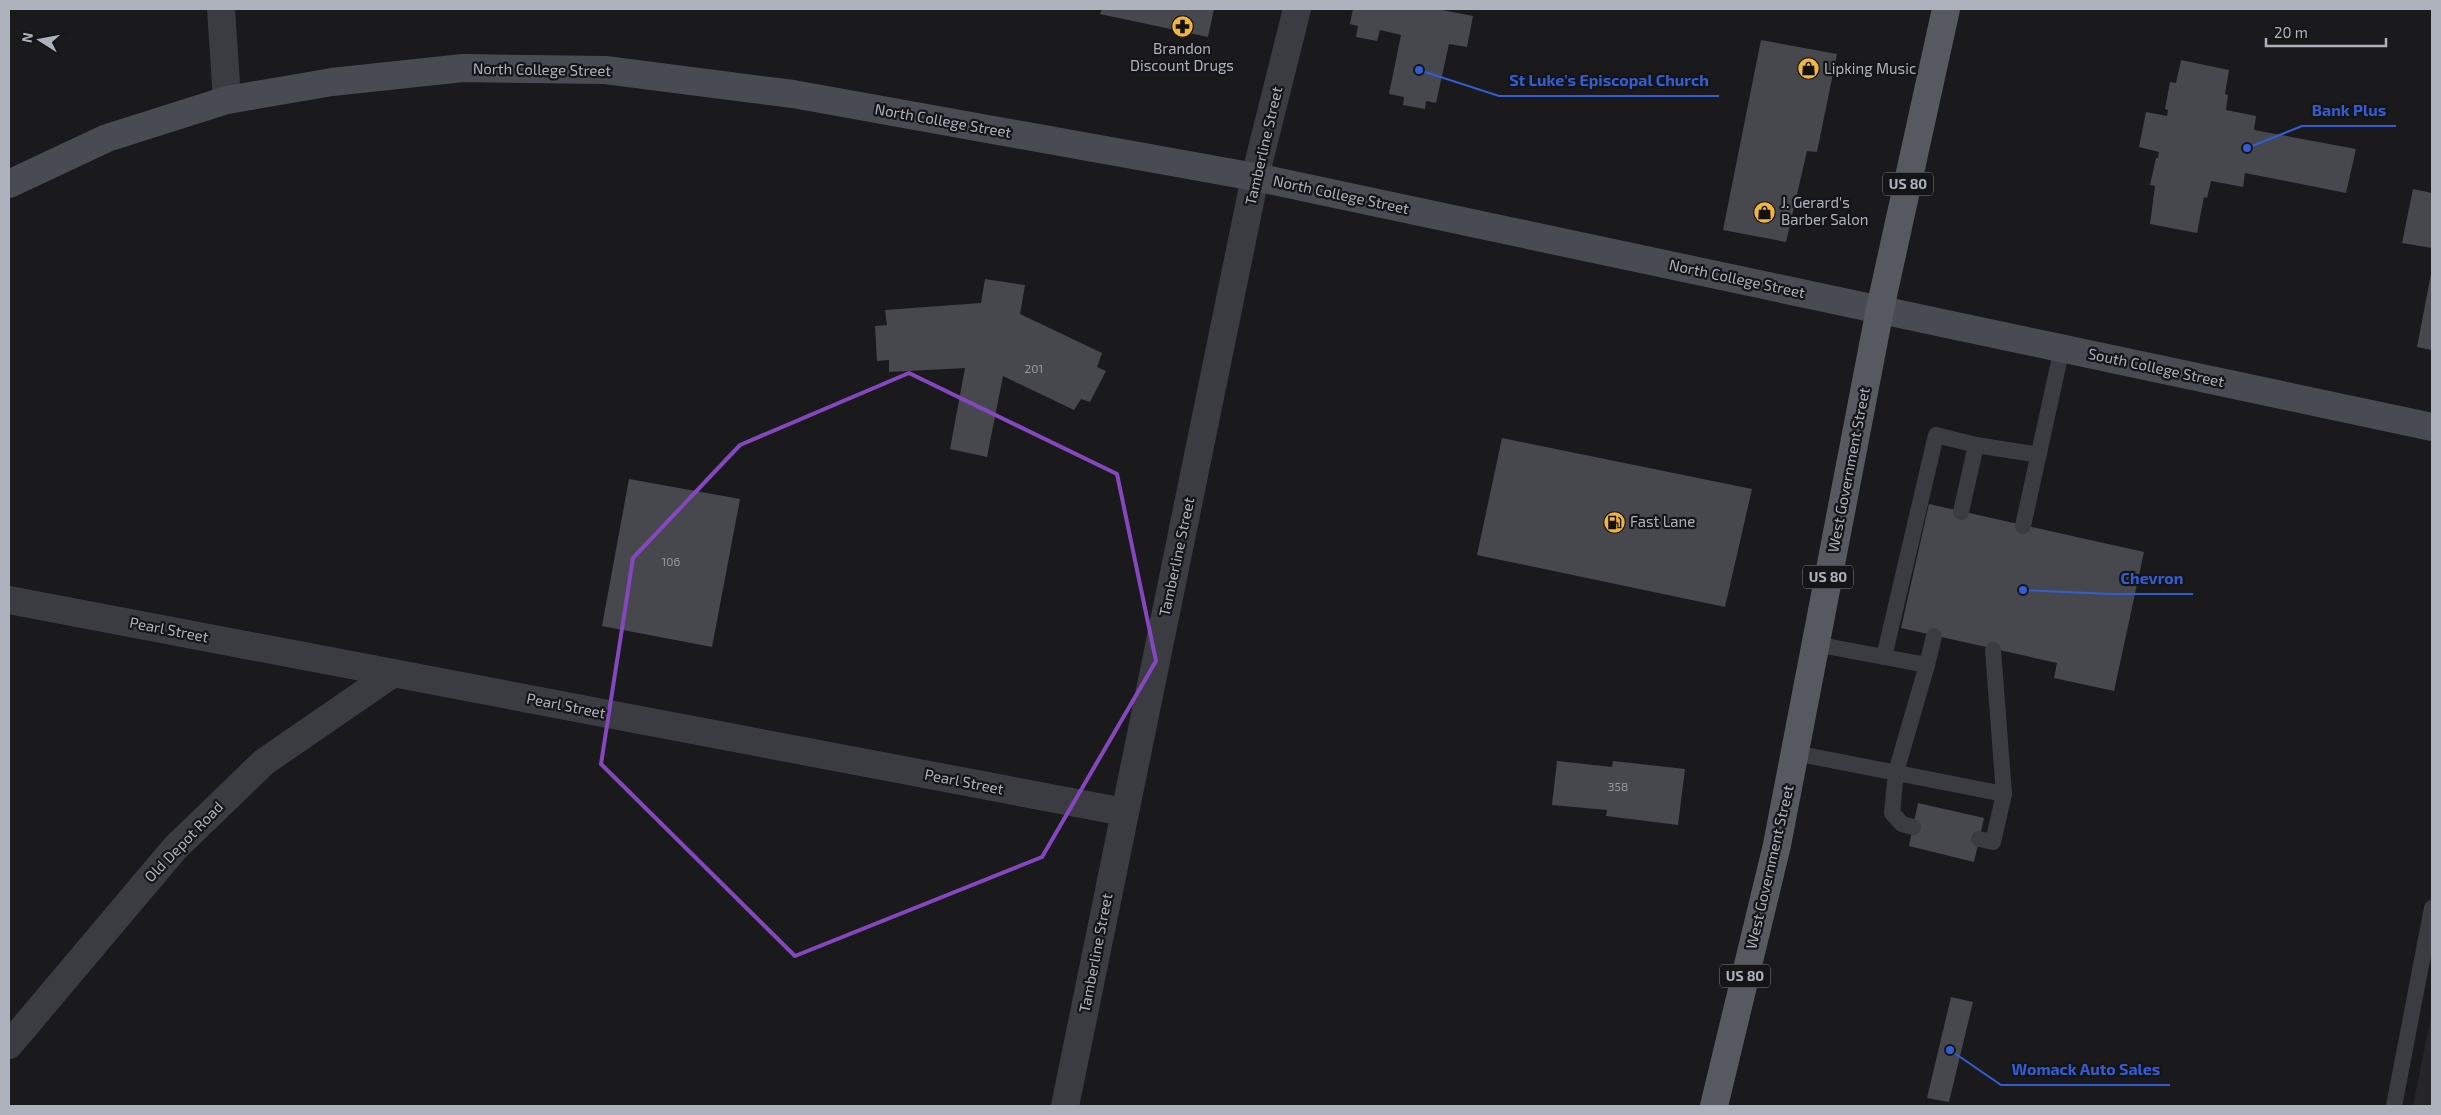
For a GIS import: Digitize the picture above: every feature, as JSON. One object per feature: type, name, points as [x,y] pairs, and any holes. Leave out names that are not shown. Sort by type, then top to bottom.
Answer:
[{"type":"main road","name":"West Government Street","points":[[1714,1106],[1777,845],[1880,309],[1946,9]]},
{"type":"main road","name":"North College Street","points":[[9,184],[108,138],[227,100],[332,82],[463,68],[605,70],[792,94],[1255,177],[1880,309]]},
{"type":"main road","name":"South College Street","points":[[1880,309],[2432,426]]},
{"type":"street","points":[[221,9],[227,100]]},
{"type":"street","name":"Tamberline Street","points":[[1065,1106],[1255,177],[1297,9]]},
{"type":"street","name":"Pearl Street","points":[[9,600],[1124,812]]},
{"type":"street","name":"Old Depot Road","points":[[9,1046],[174,848],[264,762],[392,674]]},
{"type":"lane","points":[[2023,526],[2062,348]]},
{"type":"lane","points":[[1884,657],[1936,435],[1976,445],[2039,455]]},
{"type":"lane","points":[[1961,512],[1976,445]]},
{"type":"lane","points":[[1913,827],[1902,824],[1892,813],[1896,772],[1934,636]]},
{"type":"lane","points":[[1815,644],[1927,665]]},
{"type":"lane","points":[[1979,839],[1993,842],[2004,794],[1992,650]]},
{"type":"lane","points":[[1795,753],[2004,794]]},
{"type":"lane","points":[[2394,1106],[2432,908]]},
{"type":"highlighted area","points":[[909,373],[1117,474],[1156,661],[1042,857],[795,956],[601,764],[633,558],[740,445]]},
{"type":"shaded area","points":[[2432,1012],[2432,1106],[2413,1106]]},
{"type":"building","name":"Brandon Discount Drugs","points":[[1102,9],[1214,9],[1208,37],[1100,14]]},
{"type":"building","points":[[1353,9],[1437,9],[1473,16],[1467,47],[1449,44],[1436,103],[1426,101],[1425,109],[1403,105],[1404,97],[1389,94],[1401,35],[1380,30],[1377,41],[1356,37],[1358,26],[1350,24]]},
{"type":"building","points":[[1761,40],[1837,54],[1817,152],[1807,151],[1786,242],[1723,230]]},
{"type":"building","points":[[2181,60],[2229,70],[2225,94],[2228,95],[2226,110],[2256,116],[2254,130],[2356,149],[2346,193],[2245,173],[2243,187],[2211,181],[2207,198],[2204,197],[2197,233],[2150,224],[2155,186],[2150,185],[2159,152],[2139,147],[2146,112],[2167,116],[2168,110],[2165,109],[2170,82],[2176,83]]},
{"type":"building","points":[[2413,189],[2432,193],[2432,248],[2402,243]]},
{"type":"building","points":[[2432,274],[2432,350],[2417,347]]},
{"type":"building","points":[[985,279],[1025,285],[1020,314],[1102,353],[1097,367],[1106,371],[1090,402],[1081,399],[1074,410],[1003,376],[987,457],[950,449],[965,368],[889,372],[889,360],[877,361],[875,326],[887,325],[885,310],[981,303]]},
{"type":"building","name":"Fast Lane","points":[[1502,438],[1752,489],[1725,607],[1477,555]]},
{"type":"building","points":[[629,479],[740,499],[712,647],[602,626]]},
{"type":"building","points":[[1929,504],[2144,552],[2114,691],[2054,678],[2057,663],[1901,628]]},
{"type":"building","points":[[1557,761],[1612,767],[1613,761],[1685,769],[1678,825],[1606,816],[1607,810],[1552,805]]},
{"type":"building","points":[[1918,803],[1984,818],[1974,862],[1909,846]]},
{"type":"building","points":[[1951,997],[1973,1002],[1949,1102],[1927,1098]]},
{"type":"place","name":"Brandon Discount Drugs","points":[[1182,26]]},
{"type":"place","name":"Lipking Music","points":[[1808,69]]},
{"type":"place","name":"St Luke's Episcopal Church","points":[[1419,70]]},
{"type":"place","name":"Bank Plus","points":[[2247,148]]},
{"type":"place","name":"J. Gerard's Barber Salon","points":[[1765,212]]},
{"type":"place","name":"Fast Lane","points":[[1614,522]]},
{"type":"place","name":"Chevron","points":[[2023,590]]},
{"type":"place","name":"Womack Auto Sales","points":[[1950,1050]]}]
